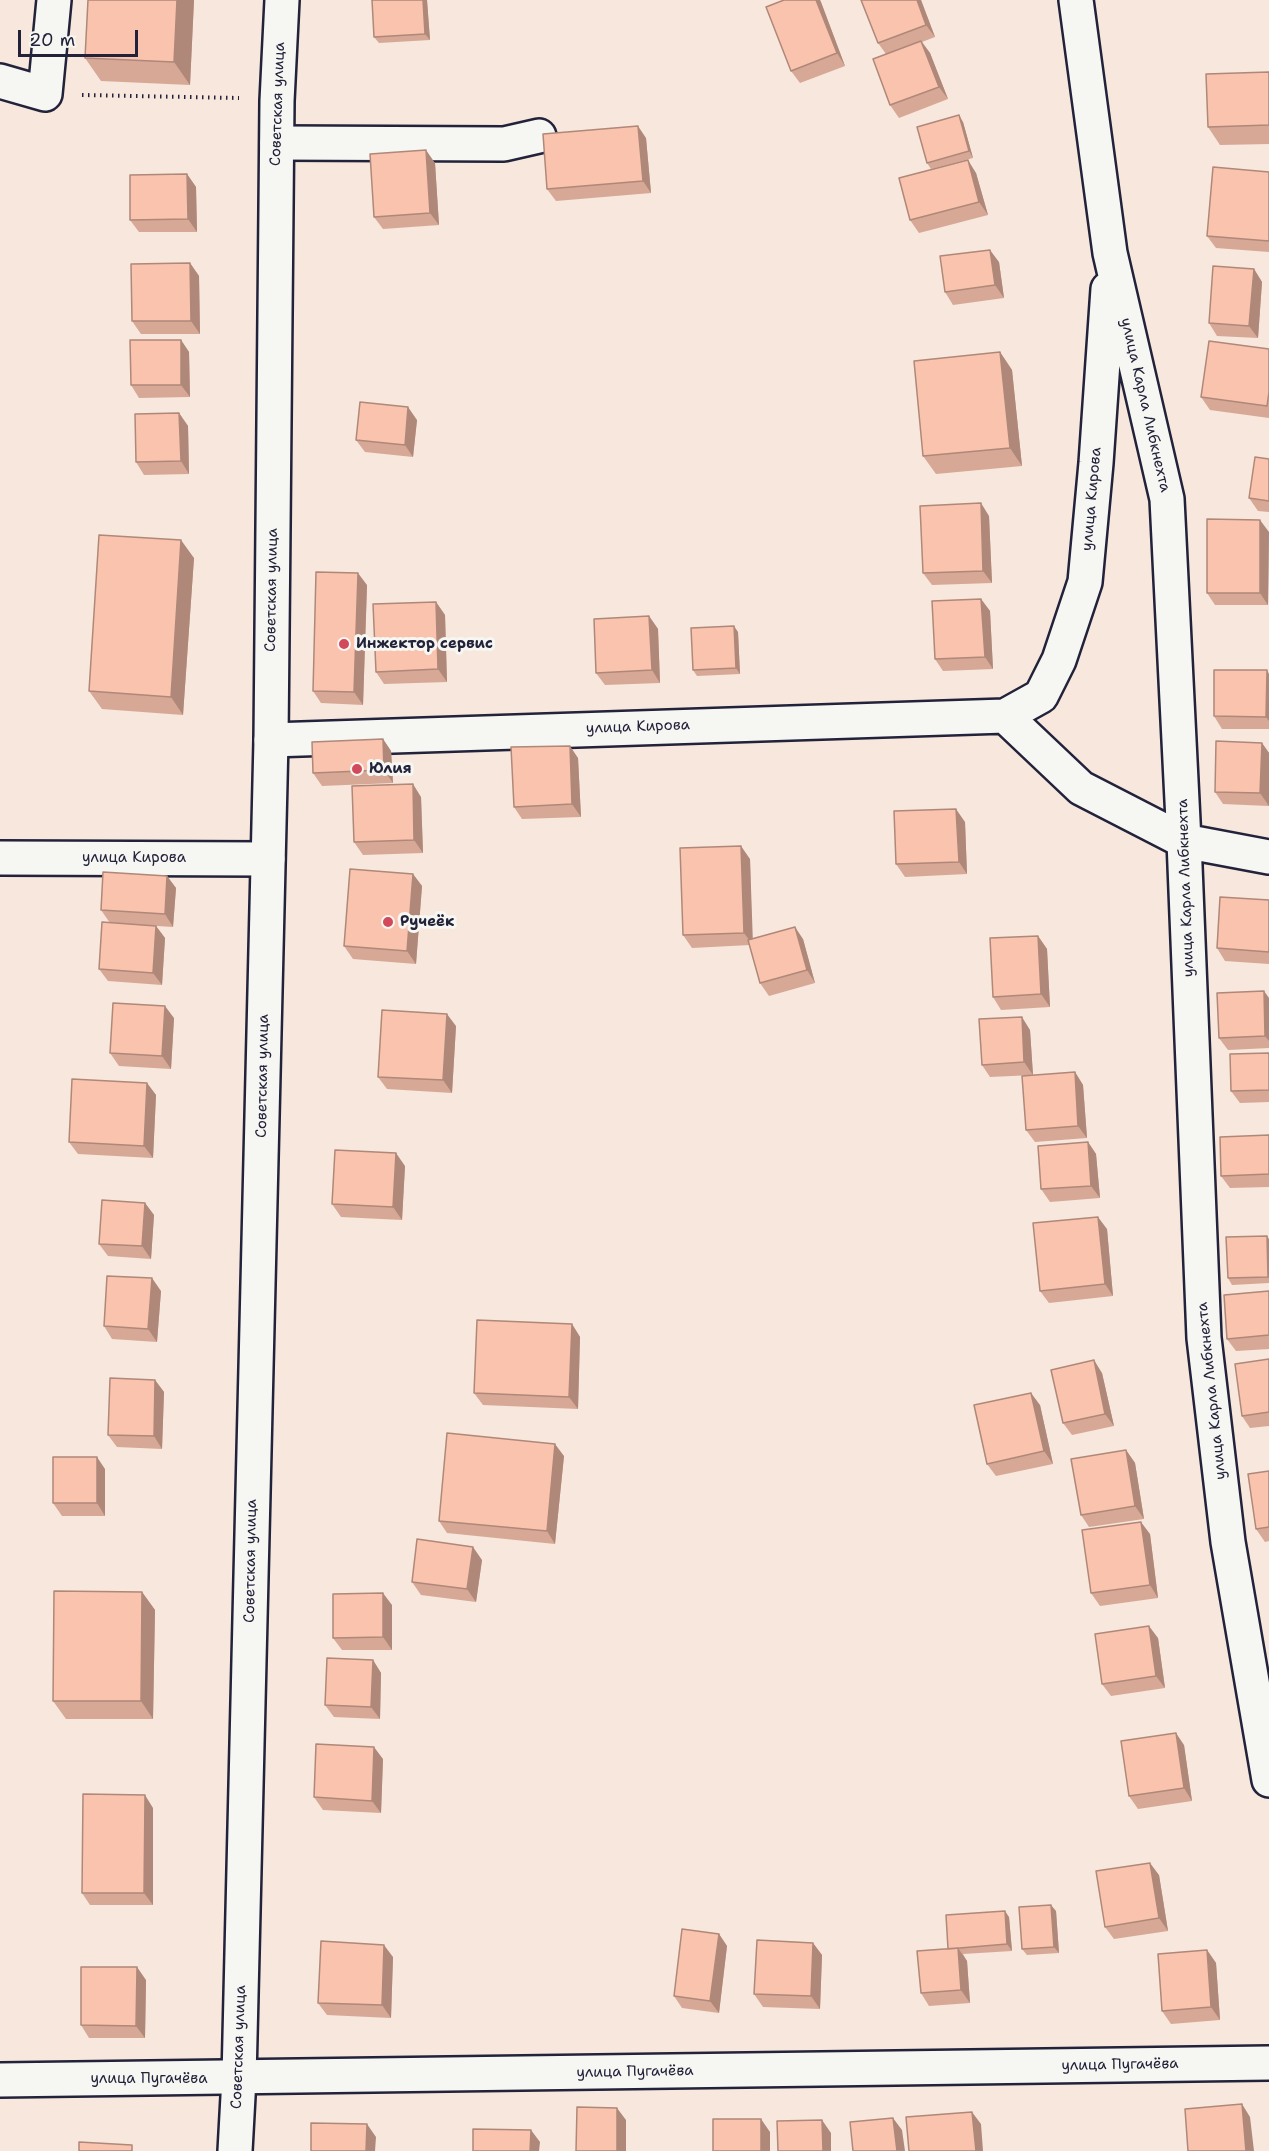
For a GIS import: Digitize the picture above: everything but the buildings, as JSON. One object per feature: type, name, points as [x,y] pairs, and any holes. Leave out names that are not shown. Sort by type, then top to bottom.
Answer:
[{"type":"street","points":[[0,81],[45,94],[54,0]]},
{"type":"street","name":"Советская улица","points":[[235,2151],[239,2078],[271,740],[277,101],[282,0]]},
{"type":"street","name":"улица Карла Либкнехта","points":[[1076,0],[1110,254],[1167,499],[1184,842],[1204,1338],[1228,1542],[1269,1780]]},
{"type":"street","points":[[277,143],[504,144],[539,136]]},
{"type":"street","name":"улица Кирова","points":[[271,740],[1005,716],[1041,696],[1059,660],[1085,582],[1096,463],[1110,254]]},
{"type":"street","points":[[1005,716],[1082,788],[1184,842],[1269,857]]},
{"type":"street","name":"улица Кирова","points":[[0,858],[268,859]]},
{"type":"street","name":"улица Пугачёва","points":[[0,2080],[1269,2063]]},
{"type":"path","points":[[45,94],[277,101]]},
{"type":"place","name":"Инжектор сервис","points":[[344,644]]},
{"type":"place","name":"Юлия","points":[[357,769]]},
{"type":"place","name":"Ручеёк","points":[[388,922]]}]
